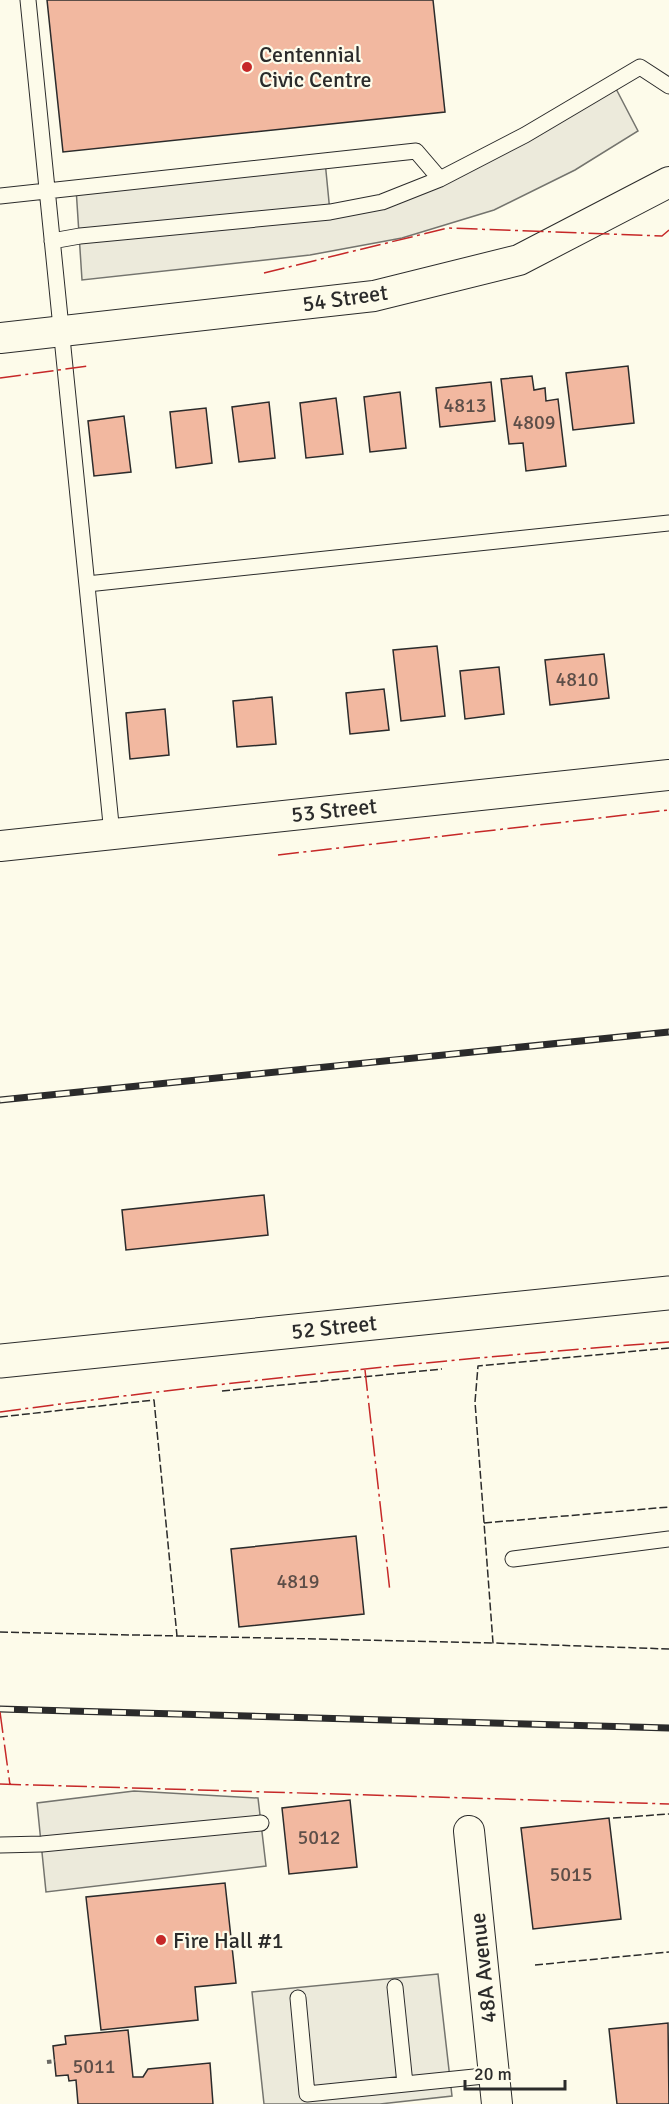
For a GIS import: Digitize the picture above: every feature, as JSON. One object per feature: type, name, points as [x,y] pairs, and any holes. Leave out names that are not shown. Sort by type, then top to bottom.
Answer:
[{"type":"main road","name":"52 Street","points":[[0,1361],[669,1293]]},
{"type":"street","name":"54 Street","points":[[0,338],[385,293],[519,260],[669,182]]},
{"type":"street","name":"53 Street","points":[[0,846],[669,775]]},
{"type":"street","name":"48A Avenue","points":[[469,1831],[497,2104]]},
{"type":"lane","points":[[28,0],[112,834]]},
{"type":"lane","points":[[52,241],[172,226],[330,212],[382,201],[440,178],[525,135],[640,67],[669,86]]},
{"type":"lane","points":[[0,196],[416,151],[440,178]]},
{"type":"lane","points":[[87,584],[669,523]]},
{"type":"lane","points":[[513,1559],[669,1539]]},
{"type":"lane","points":[[0,1845],[42,1844],[261,1823]]},
{"type":"lane","points":[[395,1987],[405,2084]]},
{"type":"lane","points":[[298,1998],[307,2094],[494,2075]]},
{"type":"path","points":[[47,2062],[55,2061]]},
{"type":"shaded area","points":[[613,83],[638,131],[575,170],[494,210],[402,238],[310,255],[82,280],[76,188],[325,161],[330,212],[382,202]]},
{"type":"shaded area","points":[[134,1791],[258,1798],[266,1866],[46,1892],[37,1803]]},
{"type":"shaded area","points":[[438,1974],[452,2096],[380,2104],[264,2104],[252,1992]]},
{"type":"building","name":"Centennial Civic Centre","points":[[47,0],[433,0],[445,112],[63,152]]},
{"type":"building","points":[[628,366],[634,423],[573,430],[566,373]]},
{"type":"building","points":[[532,376],[534,390],[545,388],[546,401],[558,399],[566,466],[526,471],[523,443],[509,444],[501,379]]},
{"type":"building","points":[[491,382],[495,421],[440,427],[436,388]]},
{"type":"building","points":[[400,392],[406,448],[370,452],[364,397]]},
{"type":"building","points":[[336,398],[343,454],[306,458],[300,403]]},
{"type":"building","points":[[269,402],[275,458],[239,462],[232,407]]},
{"type":"building","points":[[206,408],[212,463],[176,468],[170,412]]},
{"type":"building","points":[[124,416],[131,472],[94,476],[88,421]]},
{"type":"building","points":[[437,646],[445,716],[401,721],[393,650]]},
{"type":"building","points":[[604,654],[609,698],[550,705],[545,660]]},
{"type":"building","points":[[499,667],[504,714],[465,719],[460,671]]},
{"type":"building","points":[[384,689],[389,730],[350,734],[346,693]]},
{"type":"building","points":[[272,697],[276,744],[237,747],[233,701]]},
{"type":"building","points":[[165,709],[169,755],[130,759],[126,713]]},
{"type":"building","points":[[264,1195],[268,1235],[126,1250],[122,1210]]},
{"type":"building","points":[[356,1536],[364,1614],[239,1627],[231,1549]]},
{"type":"building","points":[[350,1800],[357,1867],[289,1874],[282,1808]]},
{"type":"building","points":[[609,1818],[621,1919],[533,1929],[521,1828]]},
{"type":"building","name":"Fire Hall #1","points":[[225,1883],[236,1983],[195,1987],[198,2020],[101,2030],[86,1897]]},
{"type":"building","points":[[668,2023],[669,2104],[617,2104],[609,2029]]},
{"type":"building","points":[[128,2030],[133,2077],[143,2077],[148,2069],[210,2063],[213,2104],[78,2104],[76,2080],[69,2081],[68,2075],[56,2076],[53,2046],[66,2044],[65,2036]]},
{"type":"railway","points":[[0,1100],[669,1032]]},
{"type":"railway","points":[[0,1709],[669,1728]]},
{"type":"fence","points":[[669,1348],[478,1366],[475,1402],[493,1643],[669,1649]]},
{"type":"fence","points":[[222,1391],[442,1369]]},
{"type":"fence","points":[[0,1417],[154,1400],[177,1636]]},
{"type":"fence","points":[[484,1523],[669,1507]]},
{"type":"fence","points":[[0,1632],[493,1643]]},
{"type":"fence","points":[[613,1818],[669,1814]]},
{"type":"fence","points":[[535,1965],[669,1952]]},
{"type":"power","points":[[264,273],[448,228],[662,236],[669,230]]},
{"type":"power","points":[[0,378],[88,366]]},
{"type":"power","points":[[278,855],[669,810]]},
{"type":"power","points":[[0,1412],[334,1372],[669,1342]]},
{"type":"power","points":[[365,1370],[390,1592]]},
{"type":"power","points":[[0,1712],[10,1785]]},
{"type":"power","points":[[0,1784],[669,1804]]},
{"type":"place","name":"Centennial Civic Centre","points":[[247,67]]},
{"type":"place","name":"Fire Hall #1","points":[[161,1940]]}]
